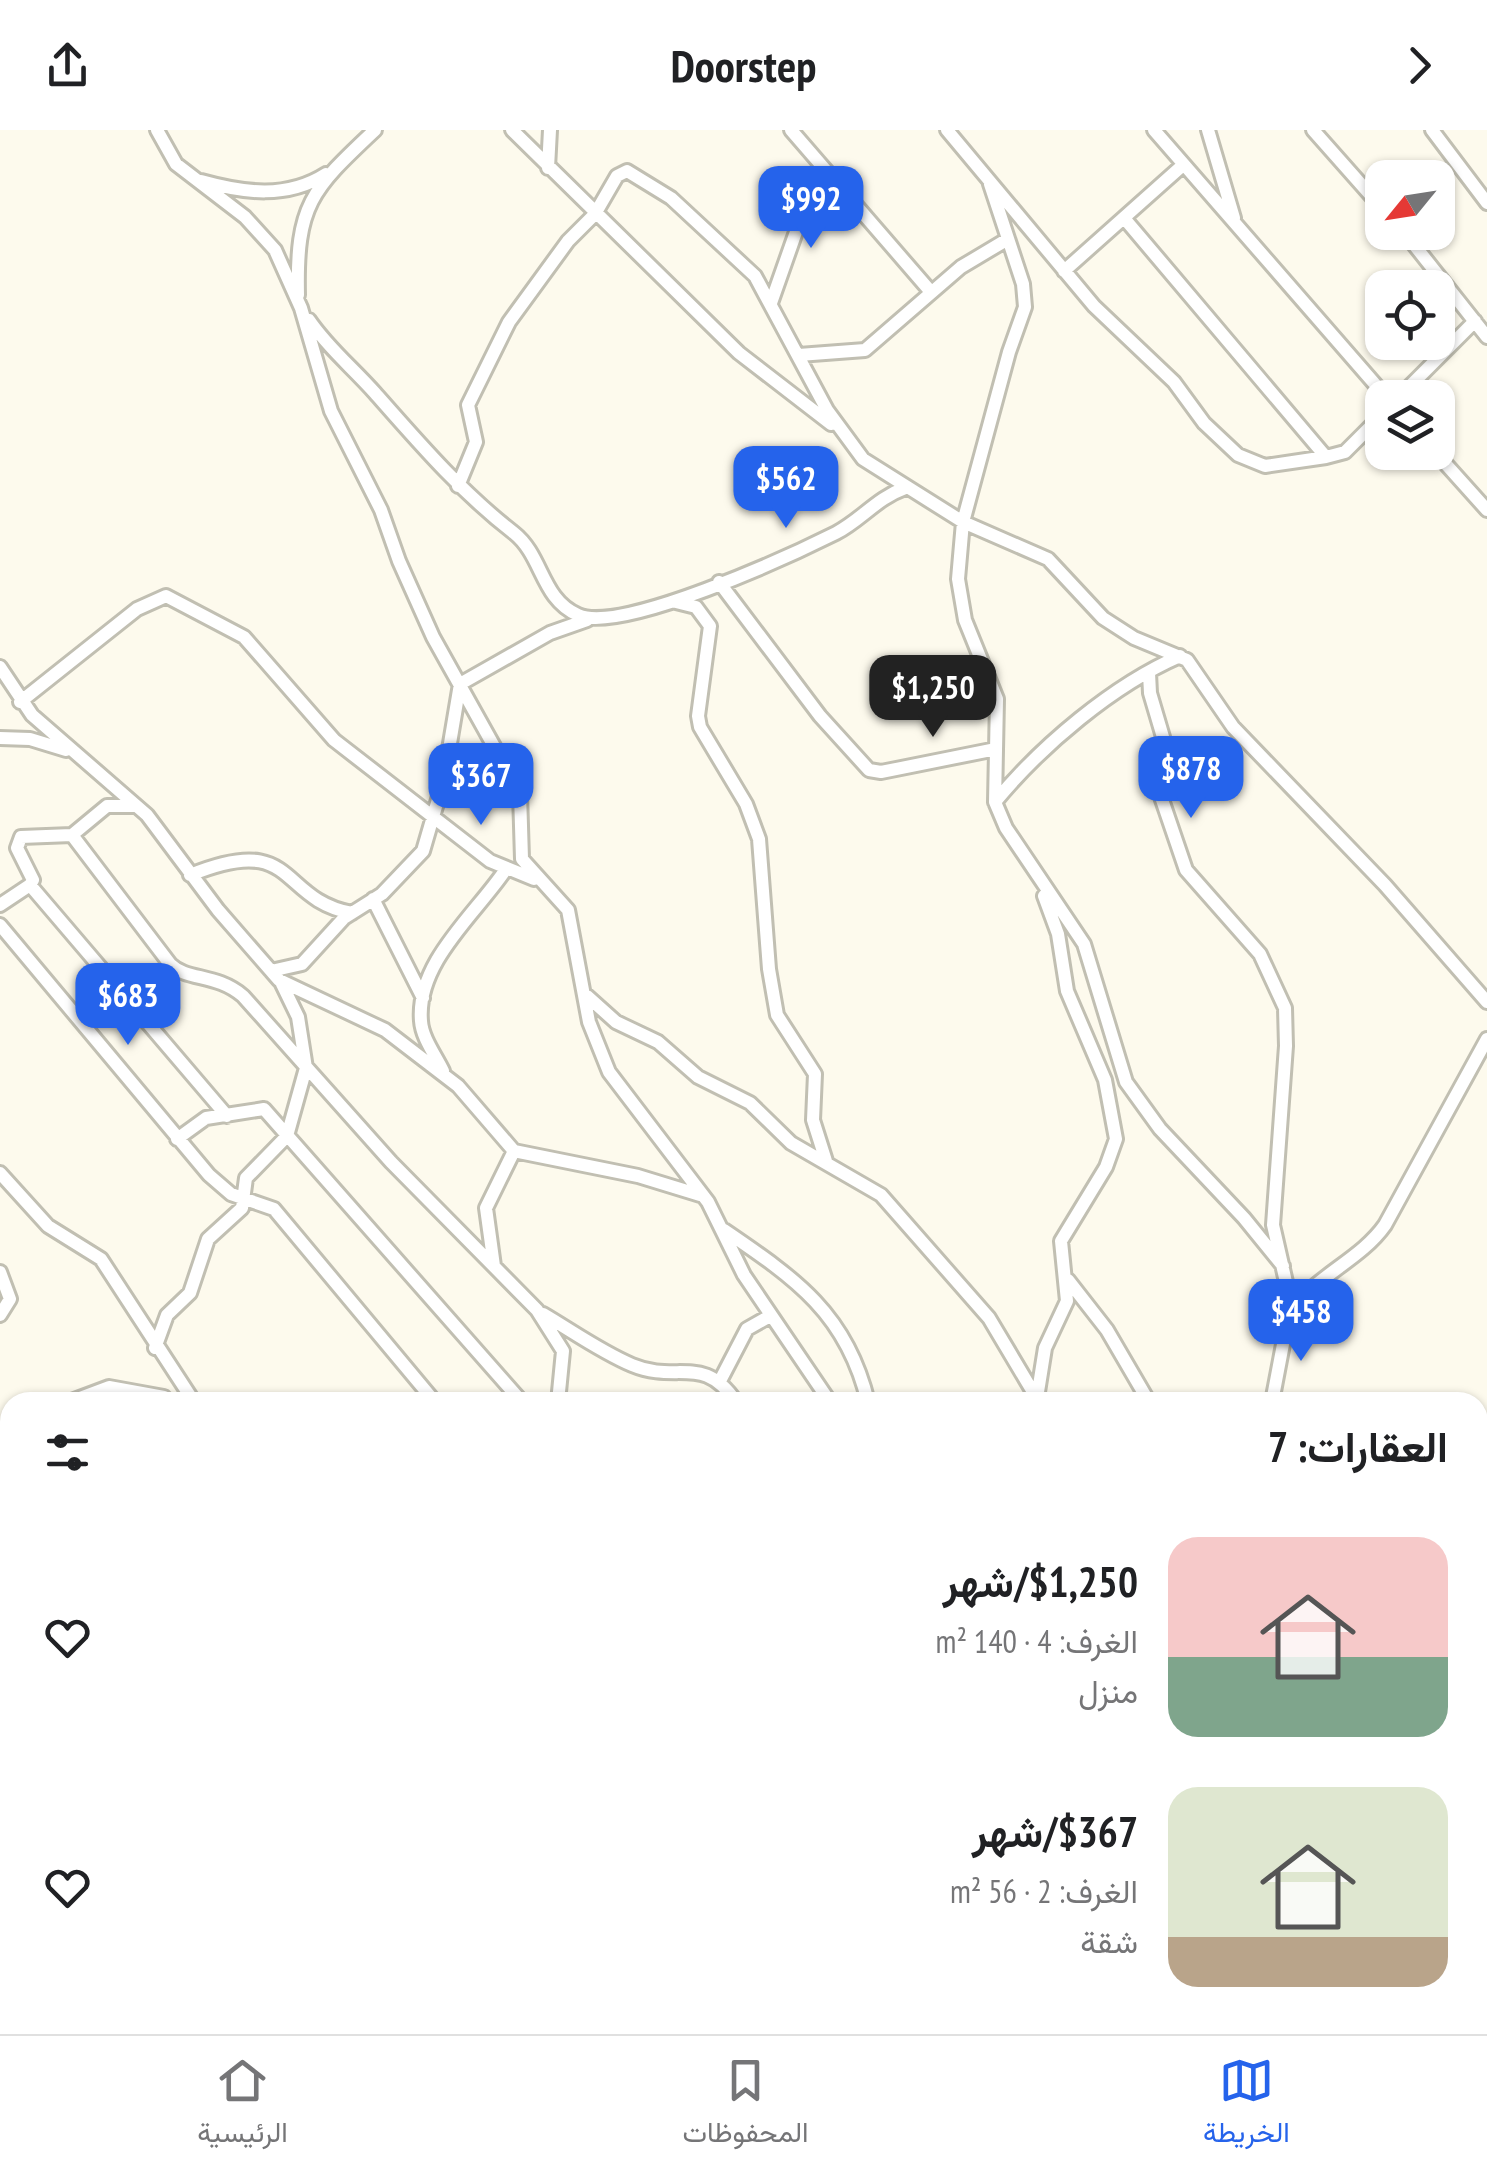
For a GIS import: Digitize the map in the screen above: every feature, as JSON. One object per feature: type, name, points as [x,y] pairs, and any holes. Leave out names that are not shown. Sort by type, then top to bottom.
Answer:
[{"type":"street","points":[[158,130],[167,151],[190,178],[268,238],[300,305],[332,353],[371,388],[458,486],[519,537],[552,595],[564,607],[590,619]]},
{"type":"street","points":[[375,130],[332,170],[304,212],[297,251],[300,305],[331,411],[381,510],[434,637],[520,793],[522,859],[568,910],[592,1035],[609,1072],[700,1195],[770,1316],[823,1392]]},
{"type":"street","points":[[512,130],[739,353],[840,432],[863,458],[963,522],[1048,558],[1103,618],[1134,638],[1180,656],[1196,670],[1218,710],[1244,740],[1385,886],[1487,1002]]},
{"type":"street","points":[[548,168],[550,130]]},
{"type":"street","points":[[791,130],[931,292]]},
{"type":"street","points":[[946,130],[1064,271],[1174,382],[1204,422],[1238,456],[1265,466],[1326,457],[1346,452],[1365,432]]},
{"type":"street","points":[[1154,130],[1371,380]]},
{"type":"street","points":[[1208,130],[1237,225]]},
{"type":"street","points":[[1313,130],[1365,189]]},
{"type":"street","points":[[1432,130],[1487,203]]},
{"type":"street","points":[[1064,271],[1183,165]]},
{"type":"street","points":[[190,178],[260,192],[301,187],[332,170]]},
{"type":"street","points":[[458,486],[476,442],[468,414],[474,389],[509,322],[568,241],[595,214],[617,176],[628,171],[671,198],[739,258],[772,303],[840,432]]},
{"type":"street","points":[[990,184],[1026,307],[1008,352],[958,551],[960,600],[997,698],[995,802],[1006,828],[1092,962],[1126,1082],[1160,1129],[1244,1218],[1283,1266]]},
{"type":"street","points":[[772,303],[797,230],[841,191]]},
{"type":"street","points":[[1124,218],[1326,457]]},
{"type":"street","points":[[798,355],[865,350],[961,267],[1008,239]]},
{"type":"street","points":[[1418,250],[1487,337]]},
{"type":"street","points":[[1416,380],[1475,321]]},
{"type":"street","points":[[1451,470],[1487,510]]},
{"type":"street","points":[[460,684],[550,633],[590,619],[614,618],[676,602],[839,532],[878,500],[905,488]]},
{"type":"street","points":[[719,582],[820,716],[869,770],[880,772],[996,749]]},
{"type":"street","points":[[20,702],[137,609],[166,596],[252,643],[334,740],[478,853],[506,869],[542,881]]},
{"type":"street","points":[[676,602],[696,607],[710,626],[698,716],[716,758],[746,804],[759,839],[767,950],[778,1015],[815,1074],[813,1120],[826,1161]]},
{"type":"street","points":[[995,802],[1044,748],[1149,673],[1180,656]]},
{"type":"street","points":[[0,667],[20,702],[138,807],[275,976],[294,1005],[306,1068],[287,1136],[246,1178],[238,1214],[208,1239],[190,1293],[167,1314],[156,1348],[167,1380],[165,1392]]},
{"type":"street","points":[[1149,673],[1164,754],[1157,785],[1186,870],[1254,945],[1284,1008],[1286,1046],[1273,1205],[1274,1240],[1283,1266],[1288,1318],[1274,1392]]},
{"type":"street","points":[[275,976],[296,968],[352,913],[415,863],[436,817],[460,684]]},
{"type":"street","points":[[0,738],[30,739],[71,751]]},
{"type":"street","points":[[0,906],[34,880],[17,848],[20,838],[72,835],[107,806],[138,807]]},
{"type":"street","points":[[72,835],[170,964],[178,972],[228,983],[536,1310],[563,1351],[559,1392]]},
{"type":"street","points":[[190,875],[231,860],[266,862],[288,872],[326,906],[352,913]]},
{"type":"street","points":[[423,998],[448,943],[506,869]]},
{"type":"street","points":[[1036,875],[1058,934],[1067,991],[1105,1080],[1116,1139],[1106,1168],[1062,1241],[1067,1301],[1045,1348],[1039,1392]]},
{"type":"street","points":[[30,885],[227,1116]]},
{"type":"street","points":[[373,899],[423,998],[424,1032],[446,1076]]},
{"type":"street","points":[[0,924],[223,1190],[274,1209],[428,1392]]},
{"type":"street","points":[[275,976],[385,1030],[446,1076],[494,1122],[514,1151],[638,1176],[700,1195]]},
{"type":"street","points":[[587,996],[616,1022],[651,1037],[690,1072],[750,1104],[781,1136],[881,1195],[989,1318],[1033,1392]]},
{"type":"street","points":[[1288,1318],[1304,1295],[1366,1249],[1385,1225],[1487,1039]]},
{"type":"street","points":[[177,1139],[196,1122],[259,1107],[513,1392]]},
{"type":"street","points":[[494,1267],[486,1208],[514,1151]]},
{"type":"street","points":[[0,1173],[48,1226],[101,1259],[187,1392]]},
{"type":"street","points":[[720,1228],[772,1263],[812,1298],[852,1350],[865,1392]]},
{"type":"street","points":[[0,1272],[10,1299],[0,1315]]},
{"type":"street","points":[[1066,1278],[1106,1330],[1143,1392]]},
{"type":"street","points":[[536,1310],[639,1368],[697,1371],[721,1380],[729,1392]]},
{"type":"street","points":[[721,1380],[747,1329],[770,1316]]},
{"type":"street","points":[[95,1392],[108,1387],[129,1392]]}]
